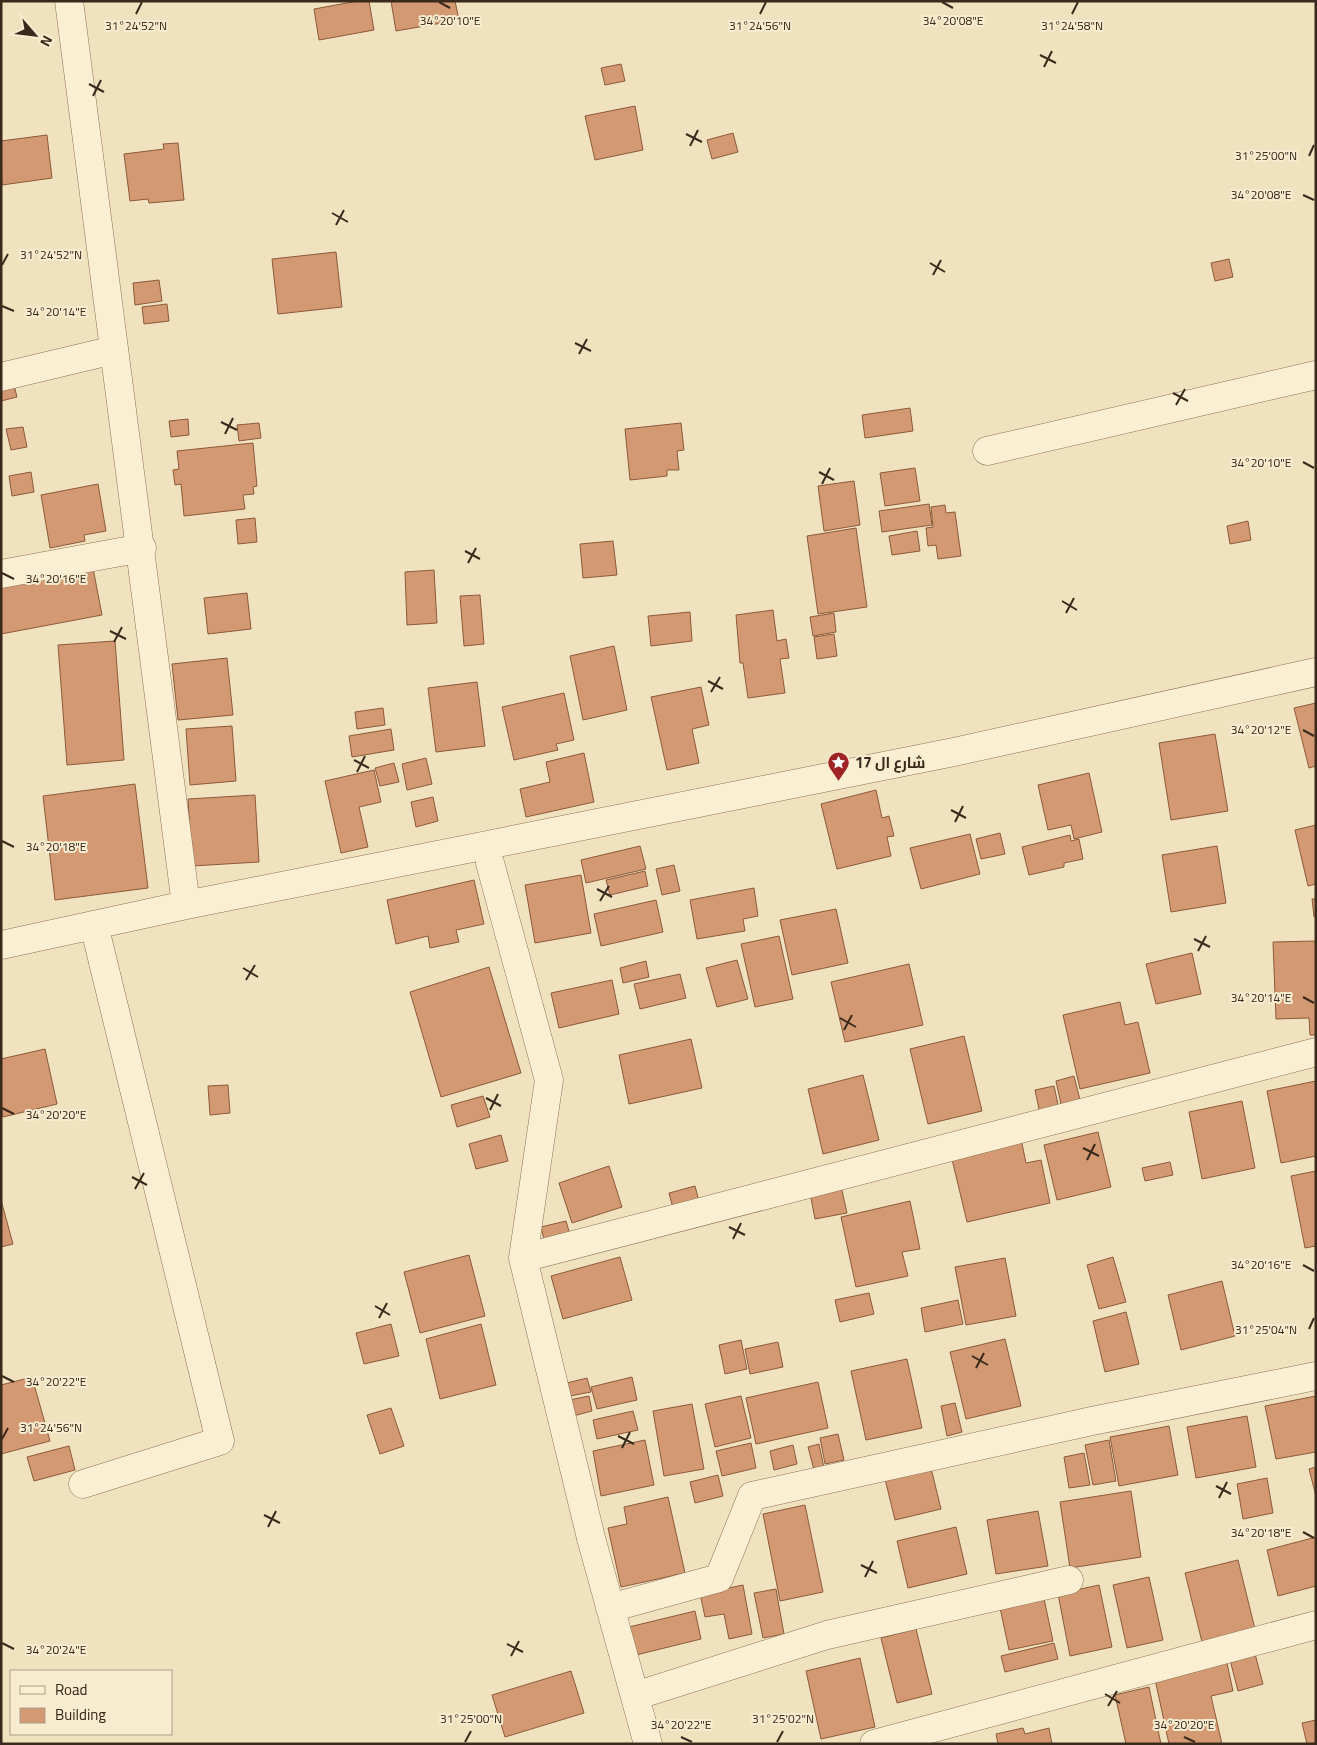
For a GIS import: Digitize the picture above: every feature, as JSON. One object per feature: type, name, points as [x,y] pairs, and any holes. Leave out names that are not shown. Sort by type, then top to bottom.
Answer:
[{"type":"street","points":[[69,1],[114,350],[142,548],[186,905]]},
{"type":"street","points":[[1,377],[114,350]]},
{"type":"street","points":[[987,451],[1316,375]]},
{"type":"street","points":[[1,574],[142,548]]},
{"type":"street","points":[[1,945],[186,905],[954,752],[1316,672]]},
{"type":"street","points":[[490,863],[549,1080],[522,1258],[610,1608],[648,1744]]},
{"type":"street","points":[[83,1484],[220,1441],[94,925]]},
{"type":"street","points":[[522,1258],[1316,1052]]},
{"type":"street","points":[[610,1608],[719,1578],[752,1496],[1092,1421],[1316,1376]]},
{"type":"street","points":[[635,1696],[827,1635],[1069,1580]]},
{"type":"street","points":[[874,1744],[1316,1625]]},
{"type":"building","points":[[358,1],[369,1],[374,30],[319,40],[314,9]]},
{"type":"building","points":[[391,1],[455,1],[459,20],[396,31]]},
{"type":"building","points":[[621,64],[625,81],[605,85],[601,68]]},
{"type":"building","points":[[635,106],[643,150],[595,160],[585,116]]},
{"type":"building","points":[[733,133],[738,152],[712,159],[707,140]]},
{"type":"building","points":[[47,135],[52,178],[2,185],[1,141]]},
{"type":"building","points":[[178,143],[184,200],[149,203],[148,199],[130,201],[124,154],[164,149],[163,144]]},
{"type":"building","points":[[336,252],[342,307],[278,314],[272,259]]},
{"type":"building","points":[[1229,259],[1233,277],[1215,281],[1211,263]]},
{"type":"building","points":[[159,280],[162,301],[135,305],[133,283]]},
{"type":"building","points":[[167,304],[169,321],[144,324],[142,307]]},
{"type":"building","points":[[13,381],[17,397],[1,401],[1,383]]},
{"type":"building","points":[[910,408],[913,431],[865,438],[862,415]]},
{"type":"building","points":[[188,419],[189,435],[171,437],[169,421]]},
{"type":"building","points":[[259,423],[261,438],[239,441],[237,425]]},
{"type":"building","points":[[681,423],[684,450],[677,451],[679,470],[667,470],[667,476],[630,480],[625,429]]},
{"type":"building","points":[[23,427],[27,447],[11,450],[6,429]]},
{"type":"building","points":[[253,443],[257,486],[253,487],[254,494],[243,495],[245,509],[184,516],[181,484],[175,485],[173,470],[179,469],[177,451]]},
{"type":"building","points":[[915,468],[920,501],[885,506],[880,473]]},
{"type":"building","points":[[31,472],[34,492],[12,496],[9,476]]},
{"type":"building","points":[[854,481],[860,525],[824,531],[818,486]]},
{"type":"building","points":[[98,484],[106,531],[84,535],[85,541],[50,548],[41,495]]},
{"type":"building","points":[[929,504],[932,525],[882,532],[879,511]]},
{"type":"building","points":[[945,505],[946,513],[955,512],[961,556],[938,559],[936,545],[928,546],[926,528],[933,527],[931,507]]},
{"type":"building","points":[[255,518],[257,542],[238,544],[236,520]]},
{"type":"building","points":[[1248,521],[1251,540],[1230,544],[1227,526]]},
{"type":"building","points":[[856,528],[867,607],[818,614],[807,536]]},
{"type":"building","points":[[917,531],[920,551],[892,555],[889,536]]},
{"type":"building","points":[[613,541],[617,575],[583,578],[580,544]]},
{"type":"building","points":[[92,563],[102,615],[1,634],[1,584]]},
{"type":"building","points":[[434,570],[437,623],[407,625],[405,572]]},
{"type":"building","points":[[247,593],[251,629],[208,634],[204,598]]},
{"type":"building","points":[[480,595],[484,644],[464,646],[460,596]]},
{"type":"building","points":[[773,610],[777,641],[786,639],[789,658],[780,659],[785,693],[748,698],[743,663],[740,663],[736,615]]},
{"type":"building","points":[[690,612],[692,641],[651,646],[648,616]]},
{"type":"building","points":[[834,613],[836,632],[813,636],[810,617]]},
{"type":"building","points":[[834,634],[837,656],[817,659],[814,637]]},
{"type":"building","points":[[115,641],[124,760],[67,765],[58,645]]},
{"type":"building","points":[[614,646],[627,710],[583,720],[570,656]]},
{"type":"building","points":[[227,658],[233,715],[178,720],[172,664]]},
{"type":"building","points":[[477,682],[485,746],[436,752],[428,688]]},
{"type":"building","points":[[701,687],[709,725],[692,729],[699,763],[667,770],[651,697]]},
{"type":"building","points":[[564,693],[574,740],[556,744],[558,750],[514,760],[502,707]]},
{"type":"building","points":[[1316,703],[1316,766],[1309,768],[1294,708]]},
{"type":"building","points":[[383,708],[385,725],[357,729],[355,712]]},
{"type":"building","points":[[232,726],[236,781],[190,785],[186,729]]},
{"type":"building","points":[[391,729],[394,750],[352,757],[349,736]]},
{"type":"building","points":[[1215,734],[1228,811],[1171,820],[1159,743]]},
{"type":"building","points":[[584,753],[594,802],[526,817],[520,789],[550,782],[546,762]]},
{"type":"building","points":[[426,758],[432,784],[407,790],[402,764]]},
{"type":"building","points":[[394,763],[399,782],[380,786],[375,768]]},
{"type":"building","points":[[374,770],[381,802],[359,807],[368,847],[341,853],[325,781]]},
{"type":"building","points":[[1089,773],[1102,832],[1074,839],[1071,825],[1048,830],[1038,785]]},
{"type":"building","points":[[135,784],[148,888],[55,900],[43,796]]},
{"type":"building","points":[[876,790],[882,818],[889,816],[894,836],[887,837],[891,856],[837,869],[821,804]]},
{"type":"building","points":[[255,795],[259,862],[192,866],[188,799]]},
{"type":"building","points":[[433,797],[438,821],[416,827],[411,802]]},
{"type":"building","points":[[1316,825],[1316,884],[1308,886],[1295,830]]},
{"type":"building","points":[[1000,833],[1005,854],[981,859],[976,839]]},
{"type":"building","points":[[970,834],[980,874],[921,889],[910,848]]},
{"type":"building","points":[[1070,835],[1071,841],[1079,839],[1083,859],[1064,863],[1064,867],[1029,875],[1022,847]]},
{"type":"building","points":[[640,846],[646,869],[586,883],[581,860]]},
{"type":"building","points":[[1217,846],[1226,903],[1171,912],[1162,855]]},
{"type":"building","points":[[674,865],[680,891],[662,895],[656,869]]},
{"type":"building","points":[[645,871],[648,886],[610,895],[606,880]]},
{"type":"building","points":[[581,875],[591,933],[535,943],[525,885]]},
{"type":"building","points":[[474,880],[484,924],[456,930],[459,942],[430,948],[428,936],[396,944],[387,900]]},
{"type":"building","points":[[754,888],[758,916],[743,919],[745,931],[697,939],[690,900]]},
{"type":"building","points":[[1312,899],[1316,899],[1316,917],[1314,917]]},
{"type":"building","points":[[656,900],[663,932],[601,946],[594,914]]},
{"type":"building","points":[[836,909],[848,963],[792,975],[780,920]]},
{"type":"building","points":[[779,936],[793,999],[755,1007],[741,944]]},
{"type":"building","points":[[1316,941],[1316,1035],[1310,1035],[1309,1018],[1276,1019],[1273,942]]},
{"type":"building","points":[[1192,953],[1201,994],[1156,1004],[1146,964]]},
{"type":"building","points":[[737,960],[748,999],[717,1007],[706,968]]},
{"type":"building","points":[[646,961],[649,977],[623,983],[620,968]]},
{"type":"building","points":[[909,964],[923,1025],[845,1042],[831,982]]},
{"type":"building","points":[[489,967],[521,1073],[441,1097],[410,992]]},
{"type":"building","points":[[680,974],[686,998],[640,1009],[634,984]]},
{"type":"building","points":[[612,980],[619,1014],[559,1028],[551,993]]},
{"type":"building","points":[[1120,1002],[1125,1025],[1138,1022],[1150,1073],[1080,1089],[1063,1015]]},
{"type":"building","points":[[964,1036],[982,1111],[928,1124],[910,1049]]},
{"type":"building","points":[[691,1039],[702,1088],[629,1104],[619,1055]]},
{"type":"building","points":[[45,1049],[57,1104],[3,1117],[1,1107],[1,1059]]},
{"type":"building","points":[[863,1075],[879,1140],[823,1154],[808,1089]]},
{"type":"building","points":[[1074,1076],[1081,1104],[1062,1109],[1056,1081]]},
{"type":"building","points":[[1316,1081],[1316,1156],[1281,1163],[1267,1091]]},
{"type":"building","points":[[228,1085],[230,1113],[210,1115],[208,1086]]},
{"type":"building","points":[[1054,1086],[1059,1109],[1040,1114],[1035,1090]]},
{"type":"building","points":[[483,1096],[490,1117],[457,1127],[451,1105]]},
{"type":"building","points":[[1242,1101],[1255,1168],[1202,1179],[1189,1112]]},
{"type":"building","points":[[1098,1132],[1111,1187],[1057,1200],[1044,1145]]},
{"type":"building","points":[[501,1135],[508,1161],[476,1169],[469,1144]]},
{"type":"building","points":[[1021,1139],[1026,1163],[1041,1160],[1050,1203],[967,1222],[951,1155]]},
{"type":"building","points":[[1170,1162],[1173,1175],[1145,1181],[1142,1168]]},
{"type":"building","points":[[609,1166],[622,1207],[572,1223],[559,1183]]},
{"type":"building","points":[[1316,1171],[1316,1246],[1305,1248],[1291,1176]]},
{"type":"building","points":[[695,1186],[699,1201],[673,1208],[669,1193]]},
{"type":"building","points":[[841,1186],[847,1213],[815,1219],[810,1193]]},
{"type":"building","points":[[1,1200],[13,1244],[1,1247]]},
{"type":"building","points":[[910,1201],[920,1249],[902,1252],[908,1276],[856,1287],[841,1217]]},
{"type":"building","points":[[566,1221],[571,1238],[545,1244],[541,1227]]},
{"type":"building","points":[[469,1255],[485,1316],[420,1333],[404,1272]]},
{"type":"building","points":[[620,1257],[632,1300],[563,1319],[551,1276]]},
{"type":"building","points":[[1113,1257],[1126,1302],[1099,1309],[1087,1265]]},
{"type":"building","points":[[1005,1258],[1016,1316],[966,1325],[955,1267]]},
{"type":"building","points":[[1222,1281],[1235,1336],[1181,1350],[1168,1295]]},
{"type":"building","points":[[869,1293],[874,1314],[840,1322],[835,1300]]},
{"type":"building","points":[[958,1300],[963,1324],[925,1332],[921,1308]]},
{"type":"building","points":[[1126,1312],[1139,1364],[1105,1372],[1093,1321]]},
{"type":"building","points":[[391,1324],[399,1356],[364,1364],[356,1333]]},
{"type":"building","points":[[481,1324],[496,1385],[440,1399],[426,1339]]},
{"type":"building","points":[[1005,1339],[1021,1406],[966,1419],[950,1352]]},
{"type":"building","points":[[741,1340],[747,1369],[725,1374],[719,1345]]},
{"type":"building","points":[[778,1342],[783,1367],[750,1374],[745,1349]]},
{"type":"building","points":[[907,1359],[922,1428],[866,1440],[851,1371]]},
{"type":"building","points":[[32,1377],[50,1441],[1,1454],[1,1385]]},
{"type":"building","points":[[632,1377],[637,1400],[597,1409],[591,1387]]},
{"type":"building","points":[[587,1378],[591,1392],[570,1396],[567,1383]]},
{"type":"building","points":[[818,1382],[828,1428],[756,1444],[746,1398]]},
{"type":"building","points":[[589,1396],[592,1411],[573,1416],[569,1400]]},
{"type":"building","points":[[741,1396],[751,1438],[715,1447],[705,1404]]},
{"type":"building","points":[[1316,1396],[1316,1452],[1276,1459],[1265,1406]]},
{"type":"building","points":[[955,1403],[962,1432],[947,1436],[941,1406]]},
{"type":"building","points":[[692,1404],[704,1469],[664,1476],[653,1411]]},
{"type":"building","points":[[391,1408],[404,1446],[380,1454],[367,1415]]},
{"type":"building","points":[[633,1411],[638,1430],[597,1439],[593,1420]]},
{"type":"building","points":[[1247,1416],[1256,1467],[1196,1478],[1187,1427]]},
{"type":"building","points":[[1169,1426],[1178,1475],[1119,1486],[1110,1437]]},
{"type":"building","points":[[838,1434],[844,1460],[825,1464],[820,1438]]},
{"type":"building","points":[[645,1440],[654,1485],[601,1496],[593,1451]]},
{"type":"building","points":[[1109,1440],[1116,1481],[1093,1485],[1085,1445]]},
{"type":"building","points":[[751,1443],[756,1468],[722,1476],[716,1451]]},
{"type":"building","points":[[819,1444],[824,1468],[814,1470],[808,1447]]},
{"type":"building","points":[[793,1445],[797,1464],[774,1470],[770,1451]]},
{"type":"building","points":[[69,1446],[75,1470],[34,1481],[27,1457]]},
{"type":"building","points":[[1084,1453],[1090,1485],[1069,1488],[1064,1457]]},
{"type":"building","points":[[1316,1467],[1316,1496],[1309,1469]]},
{"type":"building","points":[[931,1468],[941,1509],[895,1520],[885,1479]]},
{"type":"building","points":[[718,1475],[723,1496],[695,1503],[690,1482]]},
{"type":"building","points":[[1267,1478],[1273,1513],[1243,1519],[1237,1484]]},
{"type":"building","points":[[1131,1491],[1141,1557],[1070,1568],[1060,1502]]},
{"type":"building","points":[[668,1497],[685,1573],[621,1587],[608,1528],[627,1524],[624,1507]]},
{"type":"building","points":[[805,1505],[823,1592],[780,1601],[763,1514]]},
{"type":"building","points":[[1038,1511],[1048,1566],[996,1574],[987,1520]]},
{"type":"building","points":[[956,1527],[967,1574],[908,1588],[897,1541]]},
{"type":"building","points":[[1316,1537],[1316,1586],[1278,1596],[1267,1550]]},
{"type":"building","points":[[1238,1560],[1255,1629],[1202,1642],[1185,1573]]},
{"type":"building","points":[[1149,1577],[1163,1640],[1127,1648],[1113,1585]]},
{"type":"building","points":[[743,1585],[752,1634],[729,1639],[724,1614],[705,1617],[700,1594]]},
{"type":"building","points":[[1099,1585],[1112,1647],[1070,1656],[1058,1594]]},
{"type":"building","points":[[776,1589],[784,1634],[763,1638],[754,1593]]},
{"type":"building","points":[[1043,1594],[1053,1641],[1009,1650],[999,1603]]},
{"type":"building","points":[[695,1611],[701,1639],[636,1655],[629,1627]]},
{"type":"building","points":[[916,1629],[932,1694],[897,1703],[881,1638]]},
{"type":"building","points":[[1054,1643],[1058,1659],[1005,1672],[1001,1656]]},
{"type":"building","points":[[1254,1650],[1263,1684],[1238,1691],[1229,1656]]},
{"type":"building","points":[[1225,1654],[1233,1691],[1211,1696],[1222,1744],[1169,1744],[1153,1670]]},
{"type":"building","points":[[860,1658],[875,1727],[821,1739],[806,1671]]},
{"type":"building","points":[[571,1671],[584,1713],[505,1737],[492,1695]]},
{"type":"building","points":[[1149,1687],[1161,1744],[1126,1744],[1115,1695]]},
{"type":"building","points":[[1316,1720],[1316,1744],[1307,1744],[1302,1723]]},
{"type":"building","points":[[1023,1728],[1025,1734],[1049,1728],[1052,1744],[998,1744],[996,1734]]},
{"type":"place","name":"شارع ال 17","points":[[839,782]]}]
